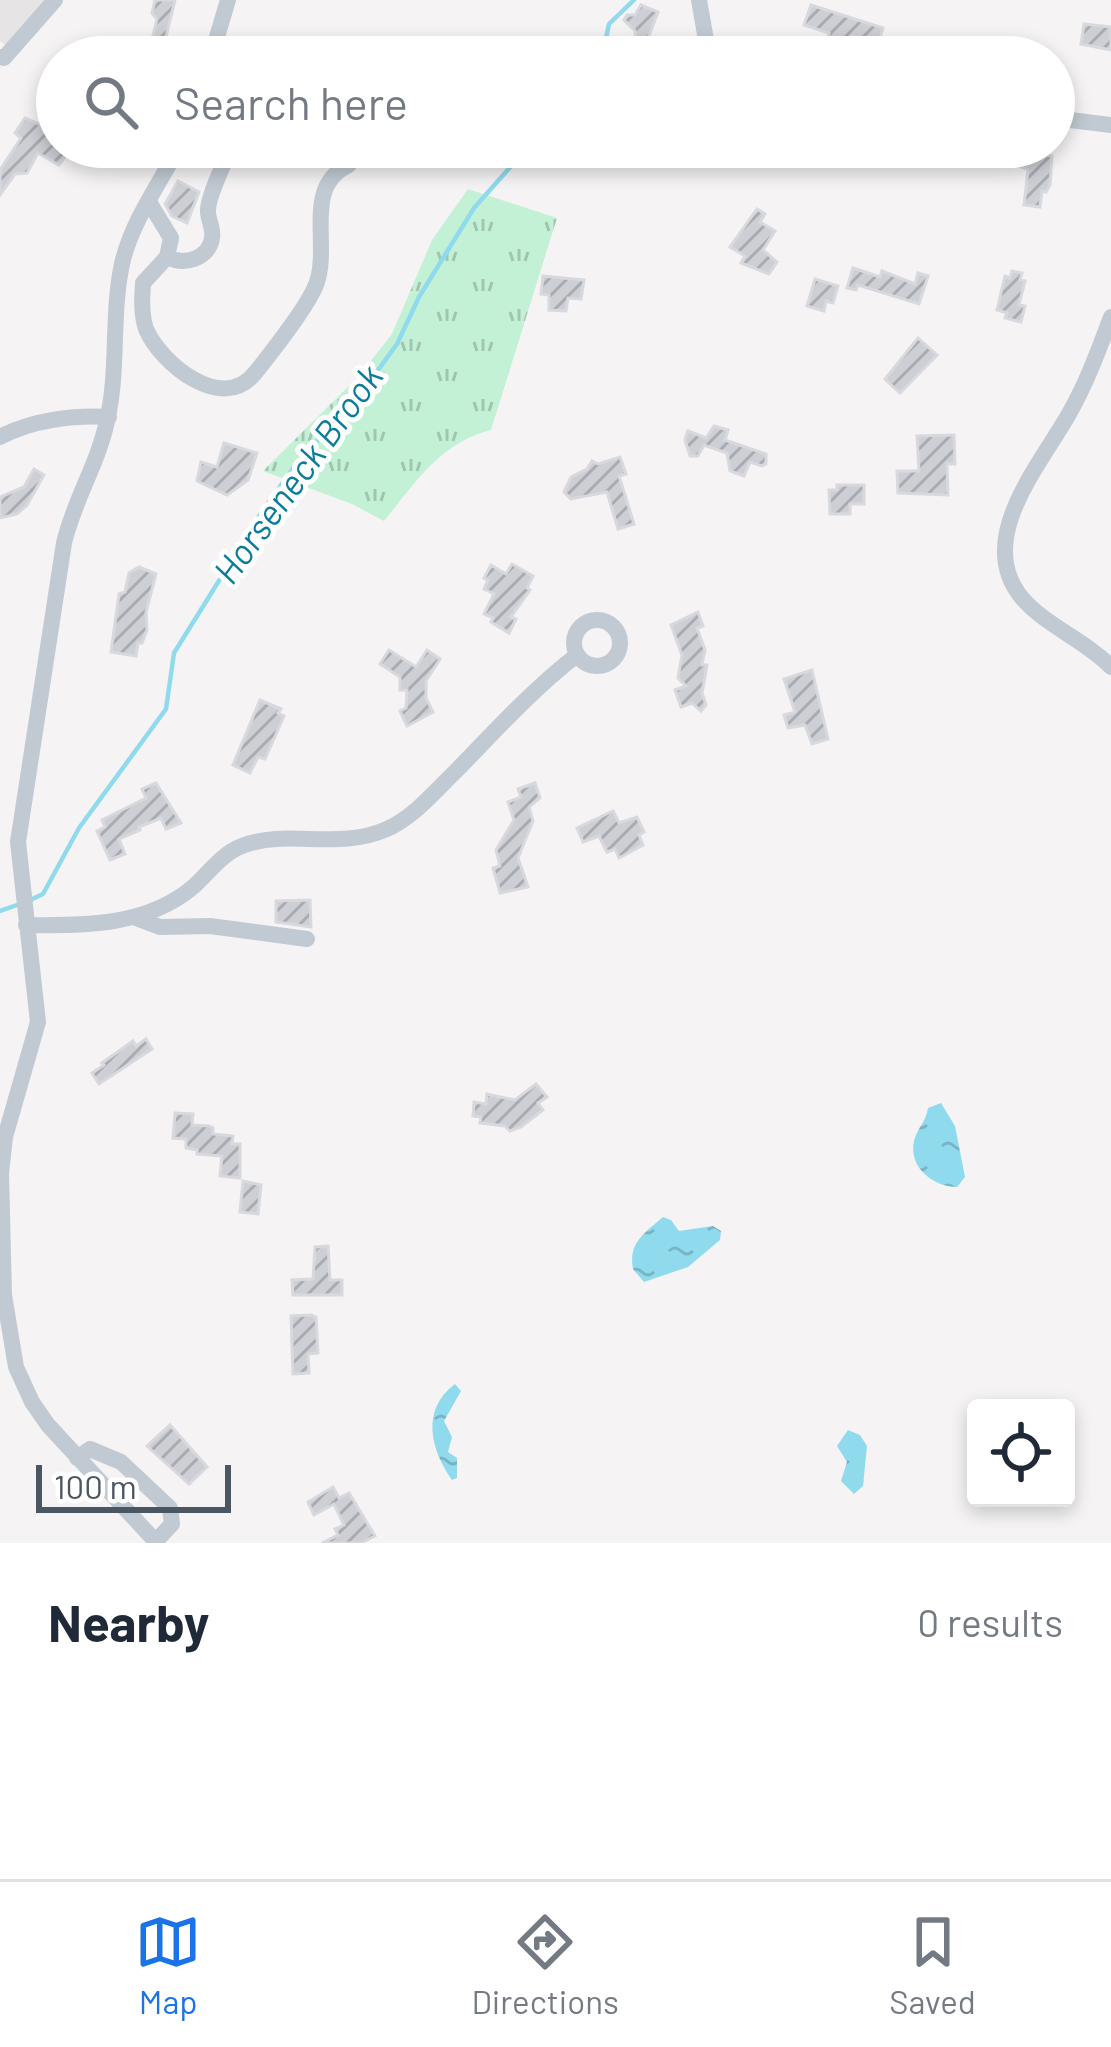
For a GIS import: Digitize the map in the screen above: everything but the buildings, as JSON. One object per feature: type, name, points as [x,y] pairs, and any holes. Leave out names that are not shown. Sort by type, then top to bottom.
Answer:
[{"type":"street","points":[[0,57],[56,0]]},
{"type":"street","points":[[217,36],[228,0]]},
{"type":"street","points":[[699,0],[705,36]]},
{"type":"street","points":[[1075,121],[1111,125]]},
{"type":"street","points":[[77,1458],[90,1449],[121,1462],[170,1508],[172,1524],[157,1542],[77,1458],[8,1371],[1,1174],[4,1138],[38,1022],[18,842],[64,543],[70,515],[98,458],[109,417],[123,259],[168,168]]},
{"type":"street","points":[[167,257],[175,262],[194,260],[206,251],[212,240],[207,212],[222,168]]},
{"type":"street","points":[[149,202],[170,238],[167,257],[143,283],[143,322],[152,340],[189,377],[215,388],[235,388],[252,377],[318,280],[327,182],[344,168]]},
{"type":"street","points":[[1111,317],[1073,408],[1017,503],[1005,543],[1010,578],[1023,599],[1111,667]]},
{"type":"street","points":[[0,437],[50,421],[109,417]]},
{"type":"street","points":[[25,920],[135,917],[170,904],[241,846],[272,839],[353,841],[391,827],[424,802],[547,678],[577,655]]},
{"type":"street","points":[[135,917],[160,927],[210,926],[307,939]]},
{"type":"shaded area","points":[[0,0],[46,0],[6,45],[0,41]]},
{"type":"green space","points":[[468,189],[557,218],[491,430],[443,454],[384,521],[263,471],[359,376],[392,334],[432,240]]},
{"type":"water","points":[[941,1103],[955,1126],[965,1177],[957,1187],[930,1178],[914,1155],[916,1135],[928,1108]]},
{"type":"water","points":[[663,1217],[679,1231],[713,1226],[721,1231],[720,1240],[688,1267],[644,1282],[633,1269],[633,1252],[639,1239]]},
{"type":"water","points":[[455,1384],[461,1391],[444,1421],[452,1437],[448,1452],[457,1458],[457,1478],[452,1480],[432,1430],[437,1406]]},
{"type":"water","points":[[848,1430],[860,1435],[867,1446],[863,1486],[854,1494],[841,1481],[847,1462],[837,1446]]},
{"type":"waterway","name":"Horseneck Brook","points":[[606,36],[609,24],[634,0]]},
{"type":"waterway","name":"Horseneck Brook","points":[[28,901],[43,894],[79,828],[166,709],[174,653],[263,510],[397,344],[419,297],[474,208],[509,168]]},
{"type":"waterway","name":"Horseneck Brook","points":[[0,911],[17,905]]}]
